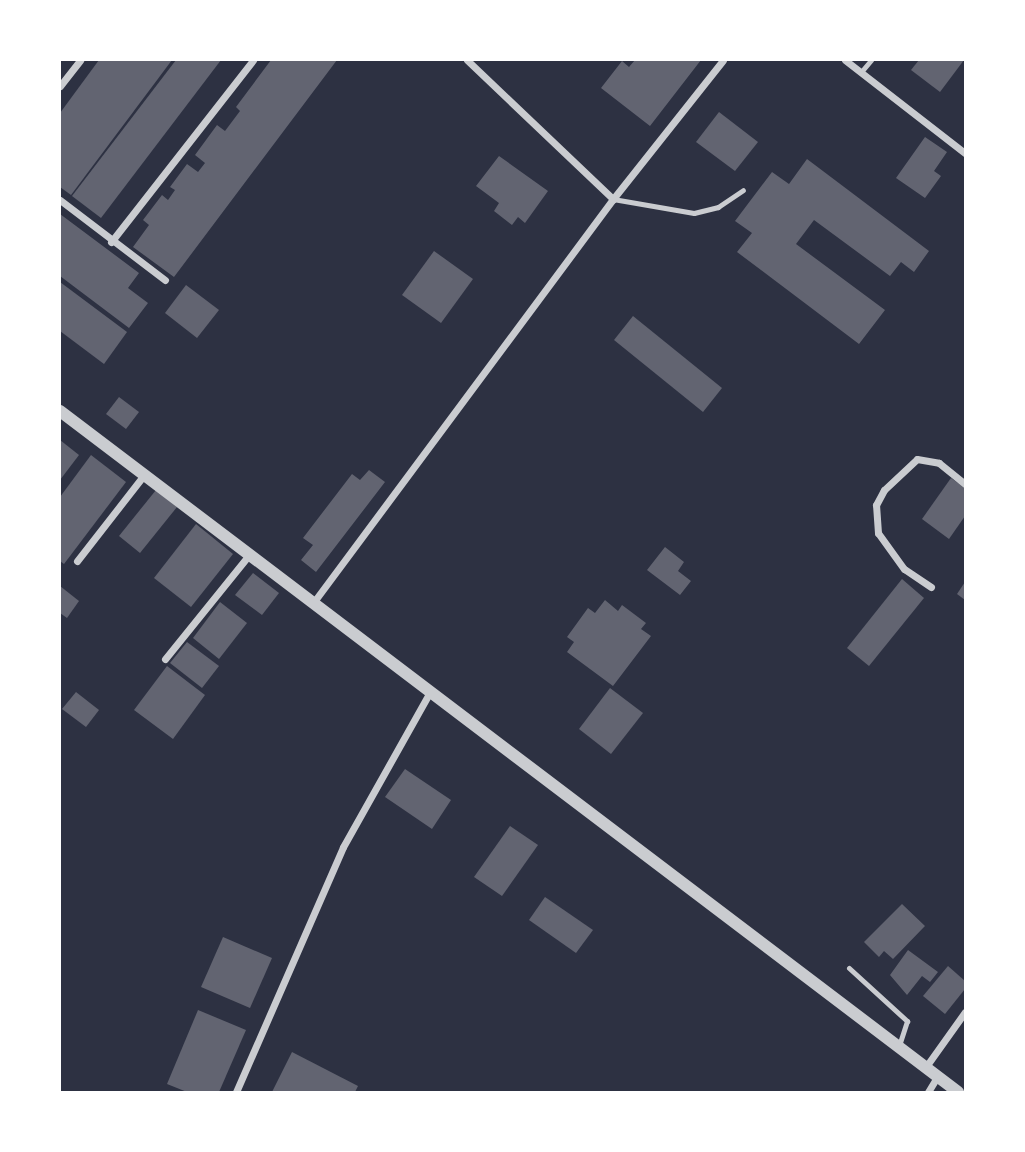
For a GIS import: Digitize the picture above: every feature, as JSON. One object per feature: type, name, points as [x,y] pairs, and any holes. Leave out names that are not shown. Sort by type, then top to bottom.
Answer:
[{"type":"street","points":[[60,86],[80,60]]},
{"type":"street","points":[[111,242],[253,60]]},
{"type":"street","points":[[467,60],[613,199]]},
{"type":"street","points":[[313,603],[613,199],[723,60]]},
{"type":"street","points":[[845,60],[965,152]]},
{"type":"street","points":[[60,200],[111,242],[165,280]]},
{"type":"street","points":[[60,411],[958,1093]]},
{"type":"street","points":[[931,587],[904,569],[878,533],[876,505],[884,490],[917,459],[939,463],[965,484]]},
{"type":"street","points":[[77,561],[144,475]]},
{"type":"street","points":[[165,659],[249,555]]},
{"type":"street","points":[[236,1093],[343,847],[430,692]]},
{"type":"street","points":[[925,1068],[965,1012]]},
{"type":"street","points":[[928,1093],[937,1077]]},
{"type":"lane","points":[[861,72],[871,60]]},
{"type":"lane","points":[[613,199],[694,213],[718,207],[743,190]]},
{"type":"lane","points":[[849,968],[907,1021],[899,1048]]},
{"type":"building","points":[[99,60],[172,60],[71,195],[60,187],[60,113]]},
{"type":"building","points":[[176,60],[221,60],[101,218],[72,196]]},
{"type":"building","points":[[271,60],[337,60],[174,277],[133,247],[149,225],[143,220],[162,195],[168,200],[175,190],[170,187],[187,164],[198,172],[205,163],[195,155],[217,125],[225,131],[240,111],[236,107]]},
{"type":"building","points":[[635,60],[701,60],[650,126],[601,88],[622,61],[629,67]]},
{"type":"building","points":[[919,60],[964,60],[940,92],[911,70]]},
{"type":"building","points":[[719,112],[758,142],[735,171],[696,142]]},
{"type":"building","points":[[925,137],[947,152],[934,171],[941,176],[925,198],[896,178]]},
{"type":"building","points":[[499,156],[548,191],[525,223],[518,217],[512,225],[494,211],[499,203],[476,186]]},
{"type":"building","points":[[807,159],[929,251],[914,272],[901,262],[890,276],[814,220],[796,244],[885,310],[859,344],[737,252],[752,233],[735,221],[772,172],[789,184]]},
{"type":"building","points":[[60,214],[139,273],[128,288],[148,303],[129,328],[60,276]]},
{"type":"building","points":[[434,251],[473,279],[441,323],[402,295]]},
{"type":"building","points":[[60,282],[127,332],[104,364],[60,331]]},
{"type":"building","points":[[186,285],[219,310],[197,338],[165,313]]},
{"type":"building","points":[[633,316],[722,388],[703,412],[614,340]]},
{"type":"building","points":[[119,397],[139,412],[126,429],[106,414]]},
{"type":"building","points":[[60,440],[79,455],[60,480]]},
{"type":"building","points":[[91,455],[126,482],[64,564],[60,561],[60,497]]},
{"type":"building","points":[[369,470],[385,482],[316,572],[301,560],[313,545],[303,538],[352,474],[360,480]]},
{"type":"building","points":[[951,478],[965,488],[965,516],[949,539],[922,519]]},
{"type":"building","points":[[156,490],[177,507],[140,553],[119,536]]},
{"type":"building","points":[[196,524],[233,554],[191,607],[154,578]]},
{"type":"building","points":[[665,547],[684,562],[678,571],[691,581],[680,595],[647,570]]},
{"type":"building","points":[[253,573],[279,593],[262,615],[235,595]]},
{"type":"building","points":[[902,579],[924,598],[869,666],[847,648]]},
{"type":"building","points":[[965,582],[965,600],[957,594]]},
{"type":"building","points":[[60,586],[79,601],[67,618],[60,613]]},
{"type":"building","points":[[605,600],[618,611],[622,605],[646,623],[641,629],[651,636],[613,686],[567,652],[574,642],[567,637],[588,608],[595,613]]},
{"type":"building","points":[[220,602],[247,623],[219,659],[193,638]]},
{"type":"building","points":[[187,642],[219,666],[202,688],[170,663]]},
{"type":"building","points":[[167,666],[205,695],[173,739],[134,710]]},
{"type":"building","points":[[610,688],[643,713],[611,754],[579,729]]},
{"type":"building","points":[[76,692],[99,710],[86,727],[62,709]]},
{"type":"building","points":[[405,769],[451,800],[432,829],[385,797]]},
{"type":"building","points":[[510,826],[538,845],[502,896],[474,877]]},
{"type":"building","points":[[545,897],[593,930],[576,953],[529,920]]},
{"type":"building","points":[[902,904],[925,926],[893,959],[884,951],[879,957],[864,942]]},
{"type":"building","points":[[223,937],[272,958],[250,1008],[201,987]]},
{"type":"building","points":[[908,950],[938,972],[930,982],[922,976],[907,995],[890,975]]},
{"type":"building","points":[[948,966],[965,981],[965,989],[945,1014],[923,996]]},
{"type":"building","points":[[198,1010],[246,1030],[219,1092],[187,1092],[167,1084]]},
{"type":"building","points":[[292,1052],[358,1086],[355,1092],[272,1092]]}]
